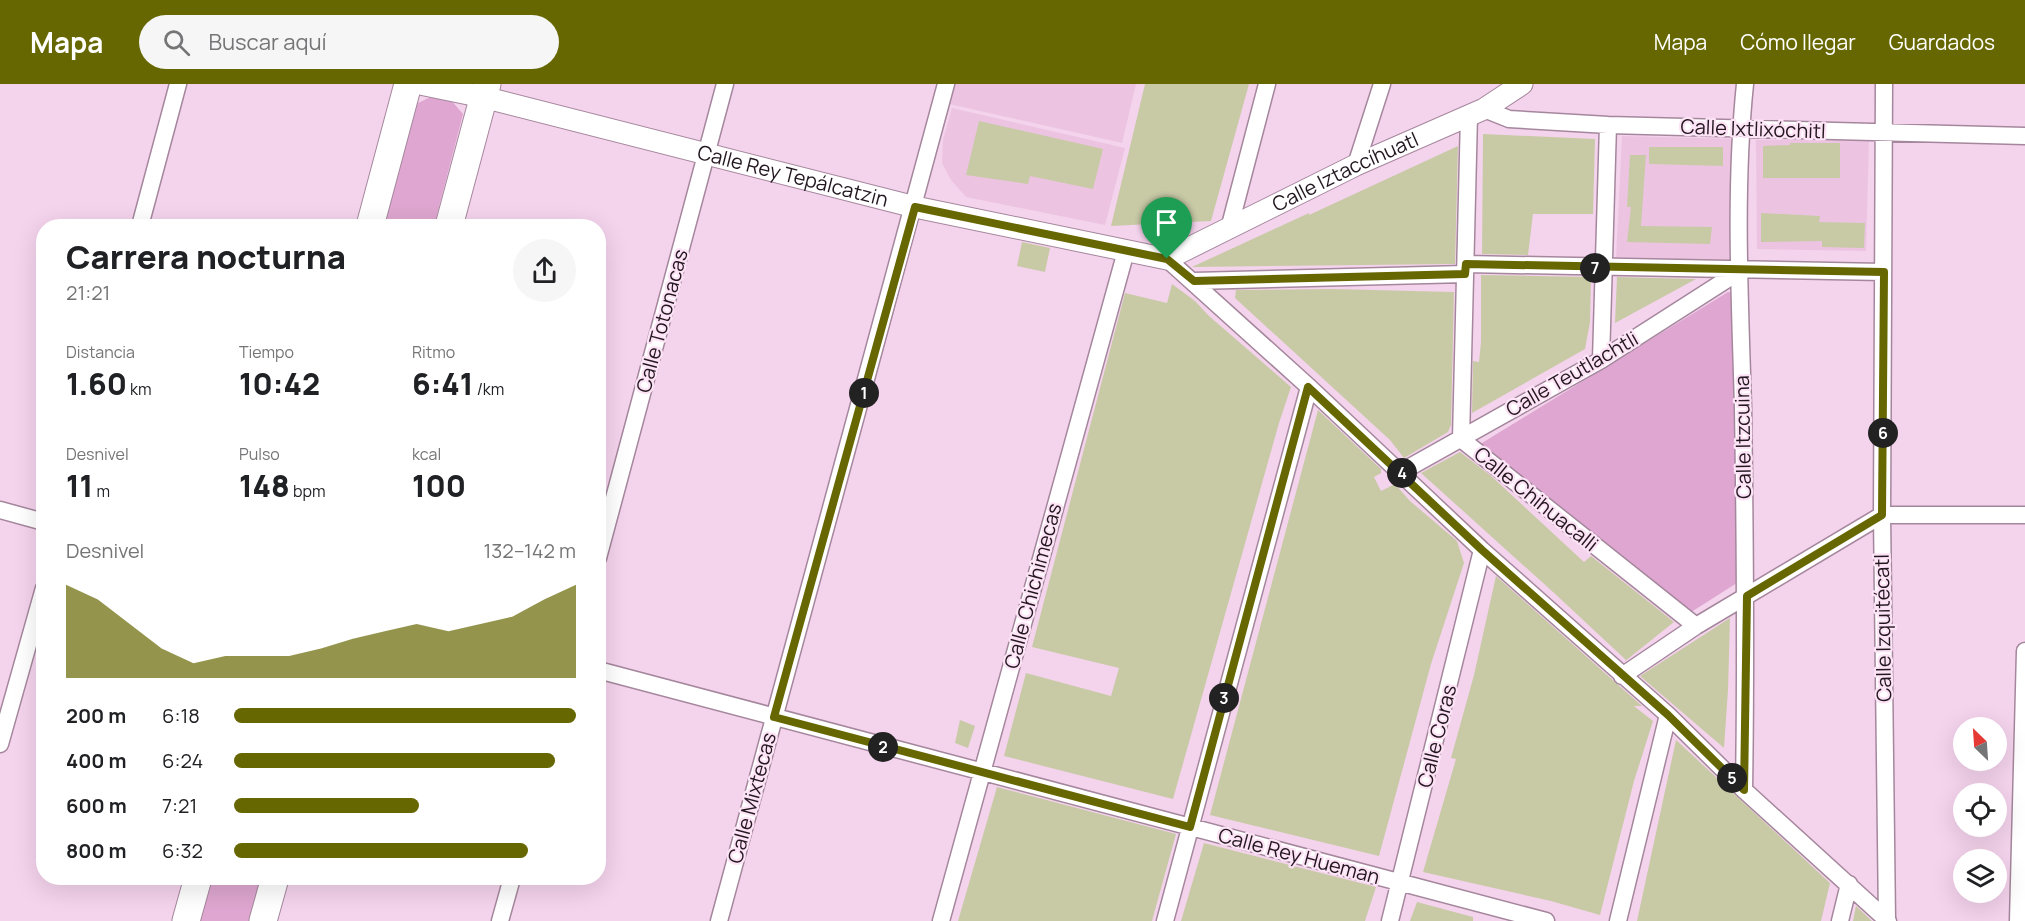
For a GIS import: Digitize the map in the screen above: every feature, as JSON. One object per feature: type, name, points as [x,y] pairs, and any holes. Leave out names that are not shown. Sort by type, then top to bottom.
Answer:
[{"type":"main road","points":[[372,219],[408,84]]},
{"type":"main road","points":[[451,219],[485,90]]},
{"type":"main road","points":[[186,921],[196,885]]},
{"type":"main road","points":[[264,921],[273,885]]},
{"type":"street","points":[[142,219],[178,84]]},
{"type":"street","name":"Calle Rey Tepálcatzin","points":[[420,84],[485,90],[706,155],[915,207],[1167,259]]},
{"type":"street","name":"Calle Totonacas","points":[[606,528],[725,84]]},
{"type":"street","name":"Calle Mixtecas","points":[[719,921],[915,207],[946,84]]},
{"type":"street","points":[[1229,229],[1267,84]]},
{"type":"street","points":[[1356,165],[1382,84]]},
{"type":"street","name":"Calle Iztaccíhuatl","points":[[1167,259],[1356,165],[1477,112],[1522,84]]},
{"type":"street","name":"Calle Itzcuina","points":[[1744,790],[1747,596],[1740,270],[1741,129],[1745,84]]},
{"type":"street","name":"Calle Izquitécatl","points":[[1884,84],[1882,515],[1887,921]]},
{"type":"street","name":"Calle Ixtlixóchitl","points":[[1477,112],[1509,119],[1608,125],[2025,135]]},
{"type":"street","name":"Calle Chihuacalli","points":[[1477,112],[1465,269],[1461,439],[1696,626]]},
{"type":"street","points":[[1601,360],[1608,125]]},
{"type":"street","name":"Calle Chichimecas","points":[[941,921],[1126,251]]},
{"type":"street","points":[[1167,259],[1194,281],[1401,472],[1482,550],[1668,715],[1744,790],[1887,921]]},
{"type":"street","points":[[1194,281],[1465,269],[1604,268],[1884,272]]},
{"type":"street","name":"Calle Teutlachtli","points":[[1401,472],[1601,360],[1740,270]]},
{"type":"street","points":[[1165,921],[1308,387]]},
{"type":"street","points":[[0,510],[36,520]]},
{"type":"street","points":[[1622,676],[1696,626],[1882,515],[2025,516]]},
{"type":"street","name":"Calle Coras","points":[[1390,921],[1482,550]]},
{"type":"street","points":[[0,744],[36,616]]},
{"type":"street","points":[[2018,921],[2025,651]]},
{"type":"street","name":"Calle Rey Hueman","points":[[606,672],[982,774],[1546,921]]},
{"type":"street","points":[[1618,921],[1668,715]]},
{"type":"street","points":[[1840,921],[1849,884]]},
{"type":"street","points":[[500,921],[510,885]]},
{"type":"shaded area","points":[[954,84],[1136,84],[1122,143],[949,104]]},
{"type":"shaded area","points":[[443,91],[463,114],[436,219],[385,219],[416,104]]},
{"type":"shaded area","points":[[952,108],[1125,148],[1105,225],[966,197],[951,180],[942,163],[943,140]]},
{"type":"shaded area","points":[[1622,136],[1731,139],[1732,261],[1616,257]]},
{"type":"shaded area","points":[[1756,140],[1869,140],[1866,251],[1757,249]]},
{"type":"shaded area","points":[[1728,292],[1733,293],[1740,581],[1685,616],[1477,446]]},
{"type":"shaded area","points":[[206,885],[260,885],[250,921],[196,921]]},
{"type":"building","points":[[1145,84],[1249,84],[1211,221],[1111,226]]},
{"type":"building","points":[[979,121],[1103,149],[1093,189],[1030,176],[1028,184],[966,175]]},
{"type":"building","points":[[1483,134],[1595,139],[1593,214],[1533,214],[1528,255],[1482,254]]},
{"type":"building","points":[[1790,143],[1840,143],[1840,178],[1763,178],[1763,146],[1790,145]]},
{"type":"building","points":[[1458,146],[1455,264],[1192,267],[1309,213],[1309,215]]},
{"type":"building","points":[[1649,147],[1723,147],[1723,166],[1649,164]]},
{"type":"building","points":[[1630,155],[1646,155],[1641,226],[1712,227],[1710,244],[1627,242],[1631,207],[1627,207]]},
{"type":"building","points":[[1761,213],[1820,216],[1819,222],[1865,223],[1864,248],[1822,247],[1822,241],[1761,242]]},
{"type":"building","points":[[1022,242],[1050,248],[1045,272],[1017,266]]},
{"type":"building","points":[[1481,275],[1591,277],[1590,322],[1585,349],[1472,413],[1473,361],[1479,362],[1481,342]]},
{"type":"building","points":[[1617,277],[1696,279],[1615,323]]},
{"type":"building","points":[[1172,284],[1195,301],[1209,316],[1291,387],[1173,799],[1004,756],[1026,673],[1111,696],[1119,668],[1032,647],[1125,293],[1167,303]]},
{"type":"building","points":[[1332,289],[1454,292],[1451,425],[1448,432],[1404,458],[1390,440],[1235,298],[1236,290]]},
{"type":"building","points":[[1318,410],[1381,469],[1381,473],[1374,477],[1381,491],[1395,484],[1410,501],[1457,541],[1464,563],[1431,664],[1379,856],[1210,815]]},
{"type":"building","points":[[1460,452],[1490,475],[1584,562],[1591,556],[1674,622],[1624,662],[1626,660],[1553,592],[1421,473]]},
{"type":"building","points":[[1496,576],[1642,706],[1634,706],[1653,721],[1634,781],[1600,915],[1551,901],[1423,872],[1456,759],[1451,758],[1474,675]]},
{"type":"building","points":[[1730,618],[1728,690],[1724,748],[1640,676]]},
{"type":"building","points":[[960,720],[975,726],[968,748],[955,743]]},
{"type":"building","points":[[1676,740],[1830,883],[1821,921],[1637,921]]},
{"type":"building","points":[[997,787],[1176,834],[1152,921],[958,921]]},
{"type":"building","points":[[1204,843],[1376,887],[1365,921],[1181,921]]},
{"type":"building","points":[[1417,902],[1473,917],[1473,921],[1410,921]]},
{"type":"building","points":[[1856,906],[1872,921],[1853,921]]},
{"type":"route","points":[[915,207],[1167,259],[1194,281],[1238,278],[1465,274],[1466,264],[1884,272],[1882,515],[1747,596],[1744,790],[1668,715],[1482,550],[1308,387],[1190,827],[982,774],[774,717],[915,207]]}]
